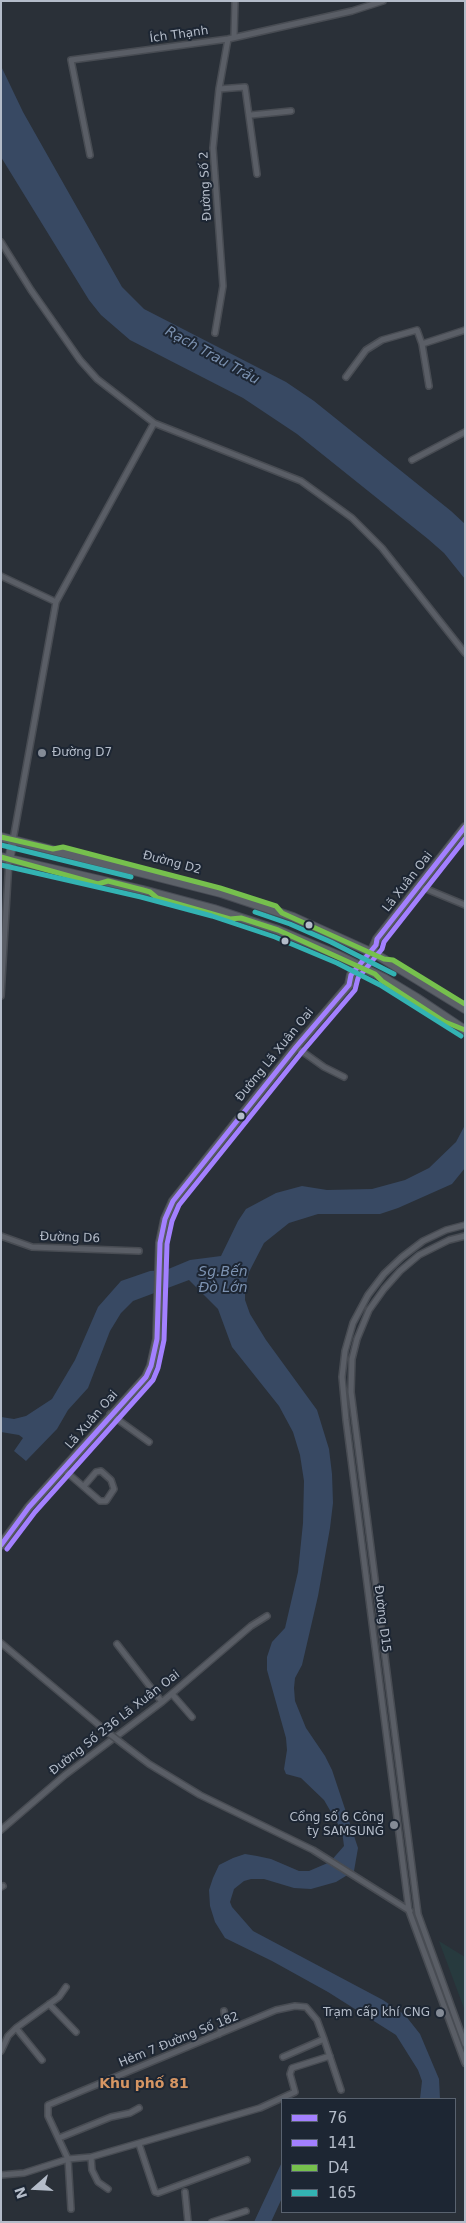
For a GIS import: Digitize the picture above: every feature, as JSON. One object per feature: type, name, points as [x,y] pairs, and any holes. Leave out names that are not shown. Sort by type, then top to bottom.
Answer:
[{"type":"main road","name":"Lã Xuân Oai","points":[[371,952],[377,940],[465,826]]},
{"type":"main road","name":"Đường D2","points":[[1,837],[221,893],[282,913],[371,952],[465,1009]]},
{"type":"main road","points":[[13,840],[5,858],[150,892],[278,930],[340,956],[375,974],[417,998],[462,1028]]},
{"type":"main road","points":[[359,967],[371,952]]},
{"type":"main road","name":"Đường D2","points":[[384,959],[393,960],[465,1004]]},
{"type":"main road","name":"Đường Lã Xuân Oai","points":[[158,1294],[160,1243],[165,1218],[173,1201],[348,984],[351,975],[359,967]]},
{"type":"main road","name":"Lã Xuân Oai","points":[[1,1544],[29,1507],[110,1414],[146,1377],[152,1366],[157,1339],[158,1294]]},
{"type":"street","points":[[234,1],[234,37]]},
{"type":"street","name":"Ích Thạnh","points":[[90,154],[71,60],[228,39],[361,4],[383,1]]},
{"type":"street","name":"Đường Số 2","points":[[215,333],[223,286],[213,148],[219,88],[228,39]]},
{"type":"street","points":[[219,88],[245,87],[257,174]]},
{"type":"street","points":[[250,115],[291,111]]},
{"type":"street","points":[[1,242],[31,290],[80,360],[110,390],[154,423],[301,481],[352,518],[382,548],[465,653]]},
{"type":"street","points":[[346,377],[366,350],[382,340],[417,330],[422,344],[429,386]]},
{"type":"street","points":[[422,344],[465,330]]},
{"type":"street","points":[[13,840],[56,602],[154,423]]},
{"type":"street","points":[[412,460],[465,432]]},
{"type":"street","points":[[1,576],[56,602]]},
{"type":"street","points":[[1,996],[5,858]]},
{"type":"street","points":[[424,888],[465,905]]},
{"type":"street","points":[[296,1047],[324,1067],[344,1077]]},
{"type":"street","name":"Đường D15","points":[[465,1225],[449,1229],[413,1248],[384,1274],[361,1307],[353,1323],[343,1365],[343,1394],[409,1911],[465,2063]]},
{"type":"street","points":[[449,1229],[452,1239]]},
{"type":"street","name":"Đường D6","points":[[1,1236],[32,1247],[139,1251]]},
{"type":"street","name":"Đường D15","points":[[465,1236],[452,1239],[419,1255],[390,1282],[364,1319],[352,1359],[351,1392],[418,1914],[465,2044]]},
{"type":"street","points":[[110,1414],[149,1442]]},
{"type":"street","points":[[63,1469],[100,1501],[104,1502],[114,1489],[111,1480],[101,1471],[96,1472],[84,1486]]},
{"type":"street","name":"Đường Số 236 Lã Xuân Oai","points":[[1,1830],[65,1775],[162,1702],[251,1626],[267,1616]]},
{"type":"street","points":[[373,1631],[381,1630]]},
{"type":"street","points":[[1,1643],[106,1732],[149,1764],[200,1795],[313,1850],[409,1911],[418,1914]]},
{"type":"street","points":[[117,1644],[162,1702]]},
{"type":"street","points":[[172,1694],[192,1717]]},
{"type":"street","points":[[1,2051],[8,2036],[16,2028],[59,1997],[66,1987]]},
{"type":"street","points":[[49,2004],[76,2032]]},
{"type":"street","name":"Hẻm 7 Đường Số 182","points":[[71,2209],[68,2159],[48,2116],[48,2105],[276,2010],[295,2006],[306,2007],[317,2020],[324,2039]]},
{"type":"street","points":[[218,2034],[225,2020],[224,2011]]},
{"type":"street","points":[[16,2028],[42,2060]]},
{"type":"street","points":[[283,2057],[324,2039],[341,2090]]},
{"type":"street","points":[[281,2098],[292,2093],[295,2089],[290,2074],[292,2068],[330,2056]]},
{"type":"street","points":[[1,2176],[24,2173],[68,2159],[90,2157],[139,2144],[260,2108],[281,2098]]},
{"type":"street","points":[[59,2138],[111,2117],[130,2113],[139,2108]]},
{"type":"street","points":[[139,2144],[155,2192],[158,2193],[247,2160]]},
{"type":"street","points":[[90,2157],[92,2170],[98,2182],[108,2189]]},
{"type":"street","points":[[185,2192],[188,2222]]},
{"type":"street","points":[[212,2222],[246,2211]]},
{"type":"green space","points":[[439,1941],[465,1957],[465,2011]]},
{"type":"water","name":"Rạch Trau Trảu","points":[[1,66],[23,112],[122,287],[144,309],[286,382],[314,401],[451,511],[465,524],[465,579],[444,553],[428,539],[297,434],[243,398],[130,340],[101,315],[89,300],[1,157]]},
{"type":"water","name":"Sg.Bến Đò Lớn","points":[[465,1125],[465,1168],[452,1184],[380,1214],[318,1214],[289,1223],[264,1243],[249,1272],[245,1289],[245,1300],[250,1314],[266,1340],[317,1410],[329,1449],[333,1503],[330,1528],[318,1596],[302,1665],[295,1678],[294,1688],[295,1701],[306,1728],[332,1770],[358,1848],[354,1871],[336,1882],[311,1889],[294,1888],[264,1879],[251,1879],[244,1881],[234,1889],[230,1902],[232,1907],[253,1931],[383,2000],[405,2015],[420,2034],[439,2079],[440,2098],[420,2098],[422,2081],[418,2070],[396,2035],[328,1992],[225,1938],[215,1922],[210,1906],[209,1890],[219,1865],[233,1858],[245,1854],[257,1856],[271,1859],[299,1871],[309,1871],[330,1862],[344,1846],[342,1831],[324,1800],[301,1778],[286,1774],[284,1769],[287,1750],[286,1738],[267,1670],[267,1657],[272,1642],[285,1628],[298,1572],[303,1523],[304,1481],[300,1455],[293,1432],[279,1406],[232,1347],[218,1309],[189,1280],[133,1301],[121,1313],[110,1331],[88,1388],[68,1410],[57,1429],[26,1461],[14,1451],[23,1438],[19,1435],[1,1432],[1,1417],[14,1419],[26,1416],[52,1399],[75,1360],[98,1307],[121,1281],[150,1271],[166,1270],[190,1260],[221,1256],[246,1209],[276,1193],[302,1186],[327,1190],[372,1189],[405,1180],[429,1168],[456,1142]]},
{"type":"water","points":[[281,2164],[281,2200],[271,2222],[254,2222]]},
{"type":"transit line","name":"76","points":[[1,1545],[29,1507],[146,1377],[151,1366],[157,1339],[160,1243],[165,1219],[173,1201],[296,1047],[349,985],[351,975],[376,945],[377,939],[465,827]]},
{"type":"transit line","name":"D4","points":[[1,837],[53,849],[63,847],[220,888],[276,906],[282,913],[384,959],[393,960],[465,1004]]},
{"type":"transit line","name":"141","points":[[7,1549],[35,1512],[153,1380],[158,1368],[164,1340],[167,1244],[172,1221],[179,1205],[302,1052],[355,990],[358,978],[382,949],[384,942],[465,839]]},
{"type":"transit line","name":"165","points":[[1,845],[131,877]]},
{"type":"transit line","name":"D4","points":[[1,857],[98,884],[108,881],[143,890],[150,892],[157,898],[230,919],[241,918],[278,930],[375,974],[382,981],[445,1022],[465,1030]]},
{"type":"transit line","name":"165","points":[[1,865],[141,897],[212,916],[275,937],[337,963],[380,985],[461,1036]]},
{"type":"transit line","name":"165","points":[[255,912],[290,924],[331,942],[394,974]]},
{"type":"place","name":"Đường D7","points":[[42,753]]},
{"type":"place","name":"Cổng số 6 Công ty SAMSUNG","points":[[394,1825]]},
{"type":"place","name":"Trạm cấp khí CNG","points":[[440,2013]]},
{"type":"district","name":"Khu phố 81","points":[[144,2084]]}]
